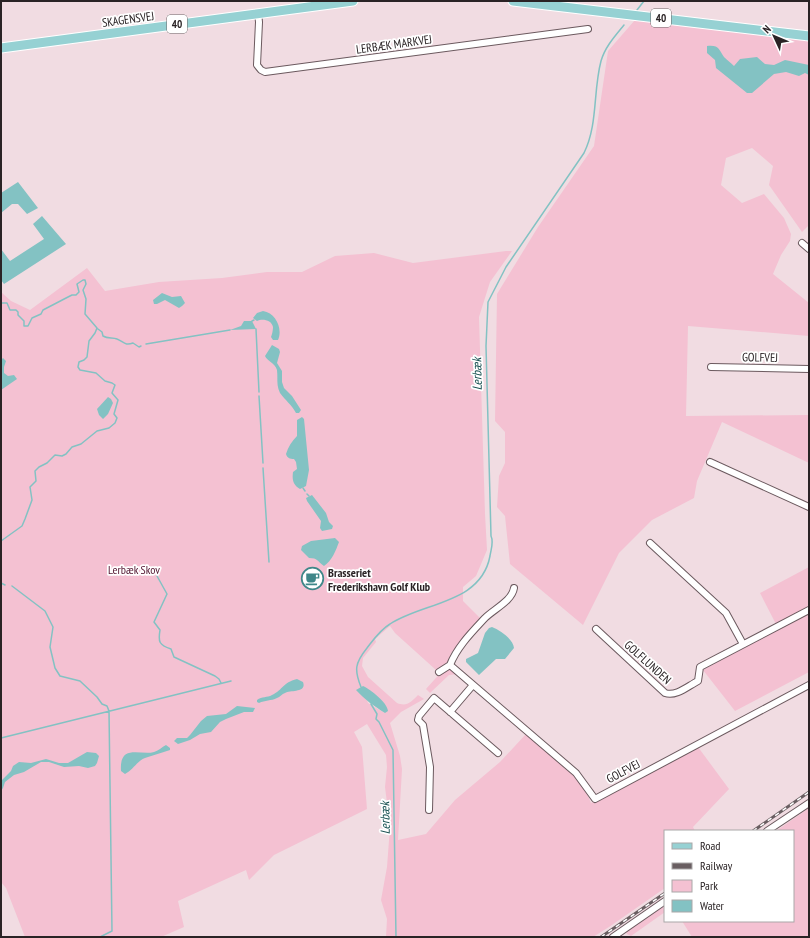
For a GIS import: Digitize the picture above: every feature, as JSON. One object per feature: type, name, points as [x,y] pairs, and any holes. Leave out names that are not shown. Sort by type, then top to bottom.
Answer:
[{"type":"main road","name":"SKAGENSVEJ","points":[[1,48],[353,1]]},
{"type":"main road","name":"40","points":[[513,1],[809,36]]},
{"type":"street","name":"LERBÆK MARKVEJ","points":[[258,13],[257,64],[260,70],[265,72],[588,28]]},
{"type":"street","points":[[802,243],[809,249]]},
{"type":"street","name":"GOLFVEJ","points":[[711,367],[809,369]]},
{"type":"street","points":[[710,462],[809,508]]},
{"type":"street","points":[[650,543],[726,613],[743,644]]},
{"type":"street","points":[[439,672],[450,665],[453,656],[462,644],[485,618],[514,593],[514,588]]},
{"type":"street","name":"GOLFLUNDEN","points":[[596,629],[665,693],[670,695],[698,681],[700,667],[809,610]]},
{"type":"street","name":"GOLFVEJ","points":[[450,665],[576,773],[595,799],[809,685]]},
{"type":"street","points":[[450,712],[473,685]]},
{"type":"street","points":[[429,810],[430,767],[423,725],[418,720],[419,716],[434,698],[498,753]]},
{"type":"street","points":[[768,830],[809,802]]},
{"type":"street","points":[[613,937],[664,902]]},
{"type":"green space","points":[[635,20],[809,41],[809,225],[802,232],[769,185],[773,166],[752,148],[726,158],[721,185],[742,203],[764,194],[784,218],[791,234],[790,241],[781,255],[773,274],[809,303],[809,336],[688,326],[686,416],[809,415],[809,463],[722,422],[697,481],[694,498],[652,520],[619,553],[583,625],[510,564],[505,516],[497,507],[499,476],[505,463],[505,432],[495,421],[497,294],[538,227],[594,146],[608,51]]},
{"type":"green space","name":"Lerbæk Skov","points":[[512,251],[490,282],[479,317],[487,550],[476,576],[463,587],[463,601],[480,618],[451,653],[446,664],[439,669],[436,670],[395,633],[390,626],[375,639],[376,642],[363,658],[362,666],[368,677],[397,703],[406,704],[411,702],[418,695],[424,699],[401,712],[390,723],[400,756],[402,769],[398,840],[426,834],[455,800],[500,762],[526,734],[572,773],[580,782],[591,803],[698,747],[729,789],[693,827],[694,830],[664,830],[664,889],[593,937],[386,937],[387,919],[381,900],[387,867],[390,827],[385,787],[387,767],[386,755],[367,724],[354,732],[362,747],[367,809],[274,855],[249,880],[246,870],[178,901],[184,927],[161,937],[25,937],[6,888],[1,882],[1,292],[11,301],[30,310],[87,268],[105,291],[159,282],[222,278],[267,272],[302,272],[335,256],[374,253],[413,263]],"holes":[[[362,686],[384,703],[385,713],[368,703]]]},
{"type":"green space","points":[[809,567],[809,672],[735,711],[703,670],[778,628],[760,593]]},
{"type":"green space","points":[[451,669],[458,674],[449,675],[430,693],[426,689],[443,670]]},
{"type":"green space","points":[[809,808],[809,937],[692,937],[683,922],[794,922],[794,830],[777,830]]},
{"type":"green space","points":[[664,906],[664,913],[631,936],[627,934],[626,931]]},
{"type":"water","points":[[707,46],[717,47],[724,57],[734,66],[740,59],[757,57],[765,64],[774,65],[785,60],[809,65],[809,75],[805,73],[799,76],[786,72],[774,74],[752,93],[747,93],[716,68],[715,60],[707,53]]},
{"type":"water","points":[[18,182],[38,208],[27,214],[18,204],[12,204],[1,213],[1,193]]},
{"type":"water","points":[[42,216],[66,244],[4,284],[1,280],[1,249],[10,261],[44,239],[33,224]]},
{"type":"water","points":[[162,293],[172,297],[181,296],[185,303],[179,308],[165,300],[154,304],[153,300]]},
{"type":"water","points":[[263,311],[268,312],[275,318],[280,331],[278,340],[273,340],[271,337],[273,327],[269,321],[257,321],[253,318],[257,313]]},
{"type":"water","points":[[244,321],[252,321],[256,329],[230,330],[241,326]]},
{"type":"water","points":[[272,345],[279,349],[280,352],[277,363],[282,371],[282,382],[284,388],[292,396],[301,410],[299,413],[296,413],[293,407],[280,393],[277,370],[265,356]]},
{"type":"water","points":[[3,358],[6,361],[4,373],[8,376],[14,375],[17,379],[1,390],[1,360]]},
{"type":"water","points":[[108,397],[113,403],[108,414],[103,419],[99,415],[97,409]]},
{"type":"water","points":[[302,417],[304,419],[309,470],[306,486],[300,489],[294,484],[293,480],[293,472],[297,469],[296,462],[286,454],[290,444],[297,436],[297,420]]},
{"type":"water","points":[[312,495],[326,513],[329,522],[333,526],[332,529],[322,531],[320,528],[321,521],[306,498]]},
{"type":"water","points":[[335,538],[339,542],[338,545],[327,564],[324,566],[316,559],[309,558],[301,550],[302,546],[311,541]]},
{"type":"water","points":[[492,627],[499,630],[509,638],[514,648],[505,659],[496,659],[479,675],[466,662],[466,659],[478,653],[485,633]]},
{"type":"water","points":[[297,679],[303,682],[304,686],[301,690],[285,693],[272,700],[259,703],[257,702],[257,700],[263,697],[272,695],[279,691],[288,682]]},
{"type":"water","points":[[363,686],[382,700],[388,711],[385,713],[366,700],[356,690]]},
{"type":"water","points":[[237,706],[255,708],[253,712],[244,712],[220,722],[211,732],[200,734],[190,740],[178,744],[174,741],[177,738],[187,738],[207,716],[226,714]]},
{"type":"water","points":[[166,745],[170,748],[170,750],[142,759],[125,774],[121,771],[121,762],[123,757],[127,754],[132,752],[154,752]]},
{"type":"water","points":[[87,752],[96,753],[99,756],[95,766],[88,768],[79,766],[64,767],[49,762],[41,762],[24,772],[14,775],[5,782],[1,791],[1,781],[11,771],[13,766],[19,762],[31,763],[46,759],[59,763],[68,763]]},
{"type":"waterway","name":"Lerbæk","points":[[637,10],[644,1]]},
{"type":"waterway","name":"Lerbæk","points":[[361,687],[357,676],[358,662],[363,653],[383,629],[403,617],[449,600],[463,593],[475,584],[484,572],[490,556],[492,543],[486,346],[488,302],[506,267],[584,153],[591,131],[601,61],[608,46],[624,25]]},
{"type":"waterway","points":[[1,303],[7,303],[10,310],[16,310],[18,315],[24,321],[24,326],[28,326],[32,318],[41,314],[43,310],[72,295],[76,295],[79,292],[77,284],[85,280],[86,284],[83,290],[86,299],[85,314],[97,328],[89,341],[87,357],[79,362],[78,367],[80,370],[96,373],[105,381],[115,385],[112,393],[118,400],[114,414],[117,418],[115,423],[109,428],[97,431],[81,444],[72,447],[66,454],[62,456],[55,455],[47,463],[35,471],[36,481],[30,487],[32,500],[22,526],[1,541]]},
{"type":"waterway","points":[[98,329],[105,337],[115,338],[126,344],[133,343],[139,347],[141,346]]},
{"type":"waterway","points":[[256,329],[259,392]]},
{"type":"waterway","points":[[146,344],[230,330]]},
{"type":"waterway","points":[[259,396],[263,463]]},
{"type":"waterway","points":[[263,468],[269,562]]},
{"type":"waterway","points":[[157,576],[167,594],[154,622],[160,630],[160,642],[164,646],[171,649],[174,657],[215,676],[221,683]]},
{"type":"waterway","points":[[1,583],[5,585]]},
{"type":"waterway","points":[[12,586],[45,611],[53,627],[50,647],[55,668],[60,676],[80,681],[97,697],[102,704],[107,706],[109,711],[112,931],[100,937]]},
{"type":"waterway","points":[[1,738],[231,681]]},
{"type":"waterway","name":"Lerbæk","points":[[371,704],[377,714],[376,719],[393,750],[396,937]]},
{"type":"railway","points":[[754,830],[809,792]]},
{"type":"railway","points":[[601,937],[664,894]]},
{"type":"place","name":"Brasseriet Frederikshavn Golf Klub","points":[[313,579]]}]
